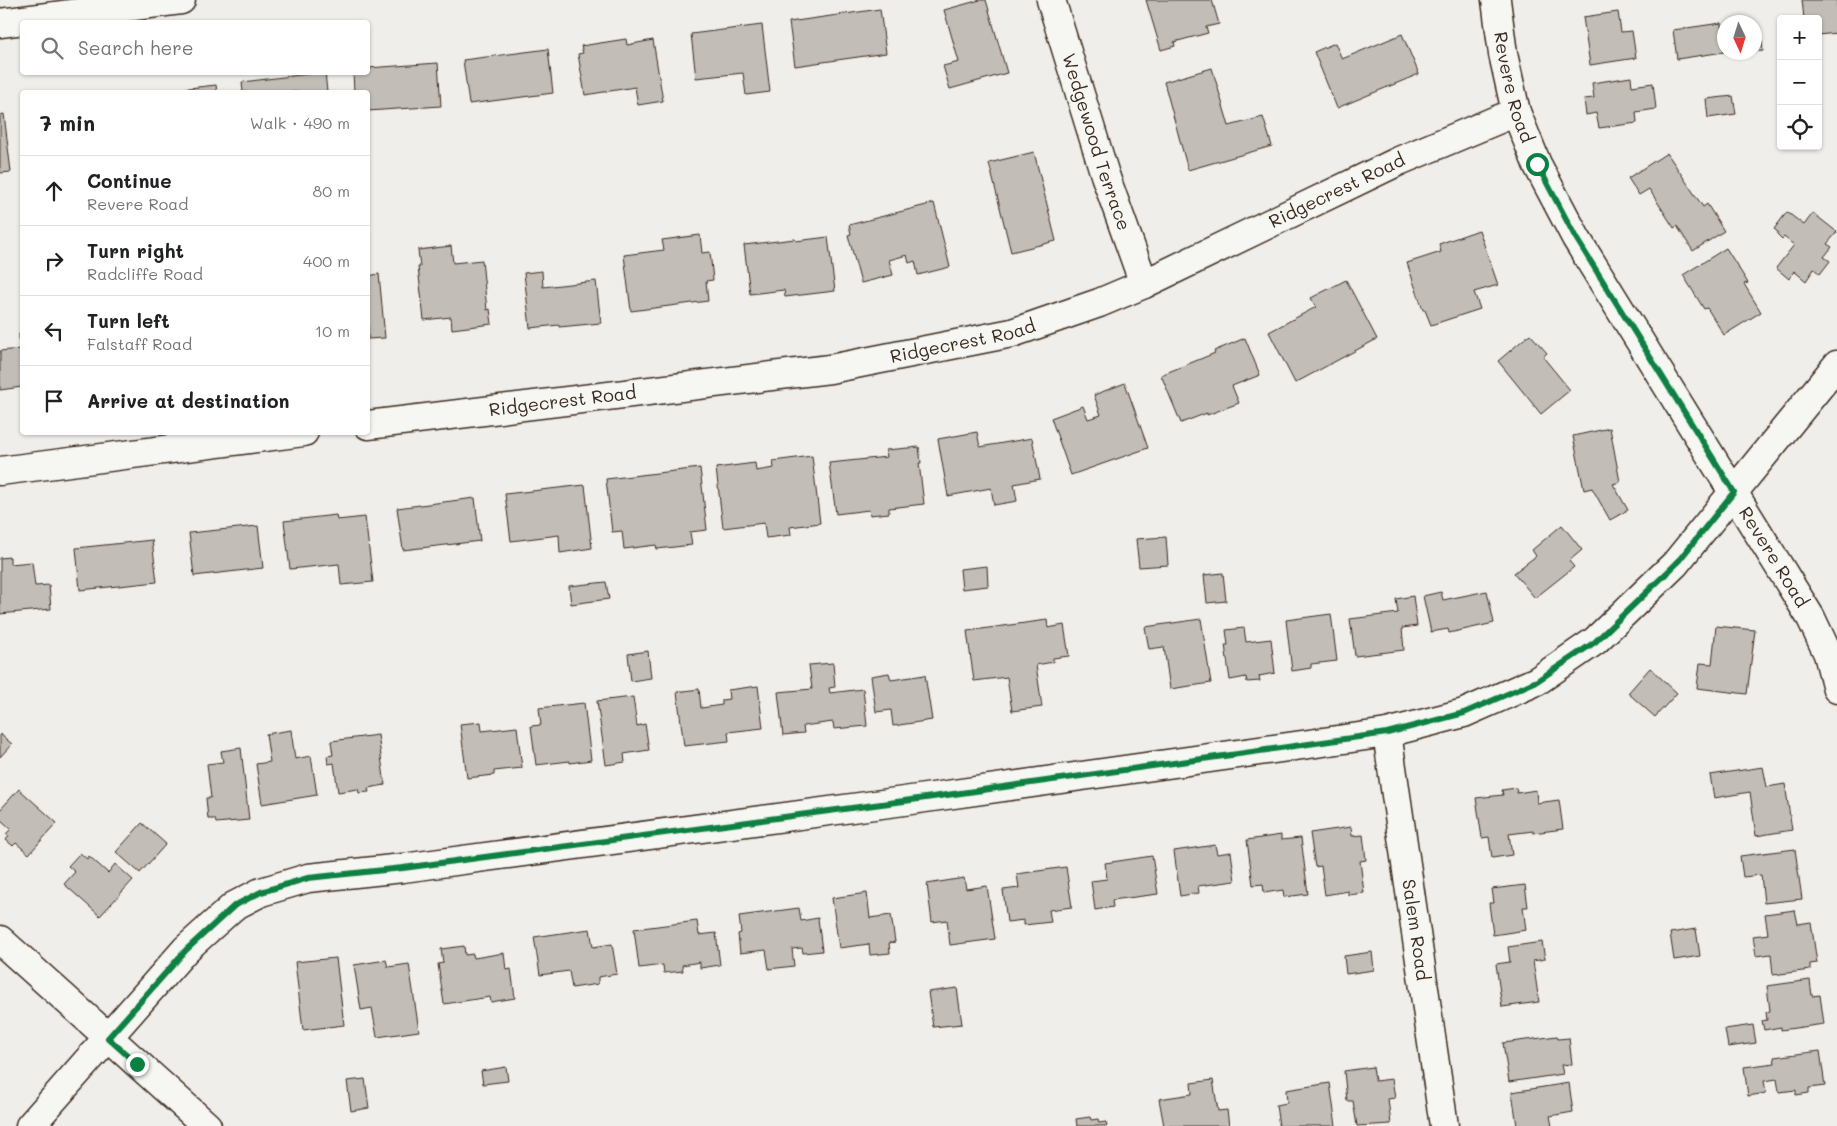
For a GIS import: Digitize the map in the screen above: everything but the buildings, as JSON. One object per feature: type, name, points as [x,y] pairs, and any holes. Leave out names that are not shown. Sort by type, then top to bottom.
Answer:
[{"type":"street","points":[[24,20],[181,0]]},
{"type":"street","name":"Wedgewood Terrace","points":[[1051,0],[1105,175],[1144,284]]},
{"type":"street","name":"Revere Road","points":[[1496,0],[1503,54],[1516,112],[1537,164],[1576,238],[1811,618],[1828,654],[1837,689]]},
{"type":"street","points":[[0,23],[20,20]]},
{"type":"street","name":"Ridgecrest Road","points":[[370,425],[830,370],[1012,333],[1099,303],[1144,284],[1399,161],[1516,112]]},
{"type":"street","points":[[30,1126],[186,950],[234,906],[261,892],[308,878],[413,867],[904,801],[1387,733],[1474,709],[1537,681],[1595,642],[1676,564],[1837,365]]},
{"type":"street","points":[[0,471],[281,435]]},
{"type":"street","name":"Salem Road","points":[[1387,733],[1444,1126]]},
{"type":"street","points":[[0,940],[207,1126]]},
{"type":"route","points":[[137,1064],[108,1038],[186,950],[234,906],[261,892],[308,878],[403,868],[904,801],[1387,733],[1464,713],[1537,681],[1595,642],[1676,564],[1734,492],[1576,238],[1537,164]]}]
